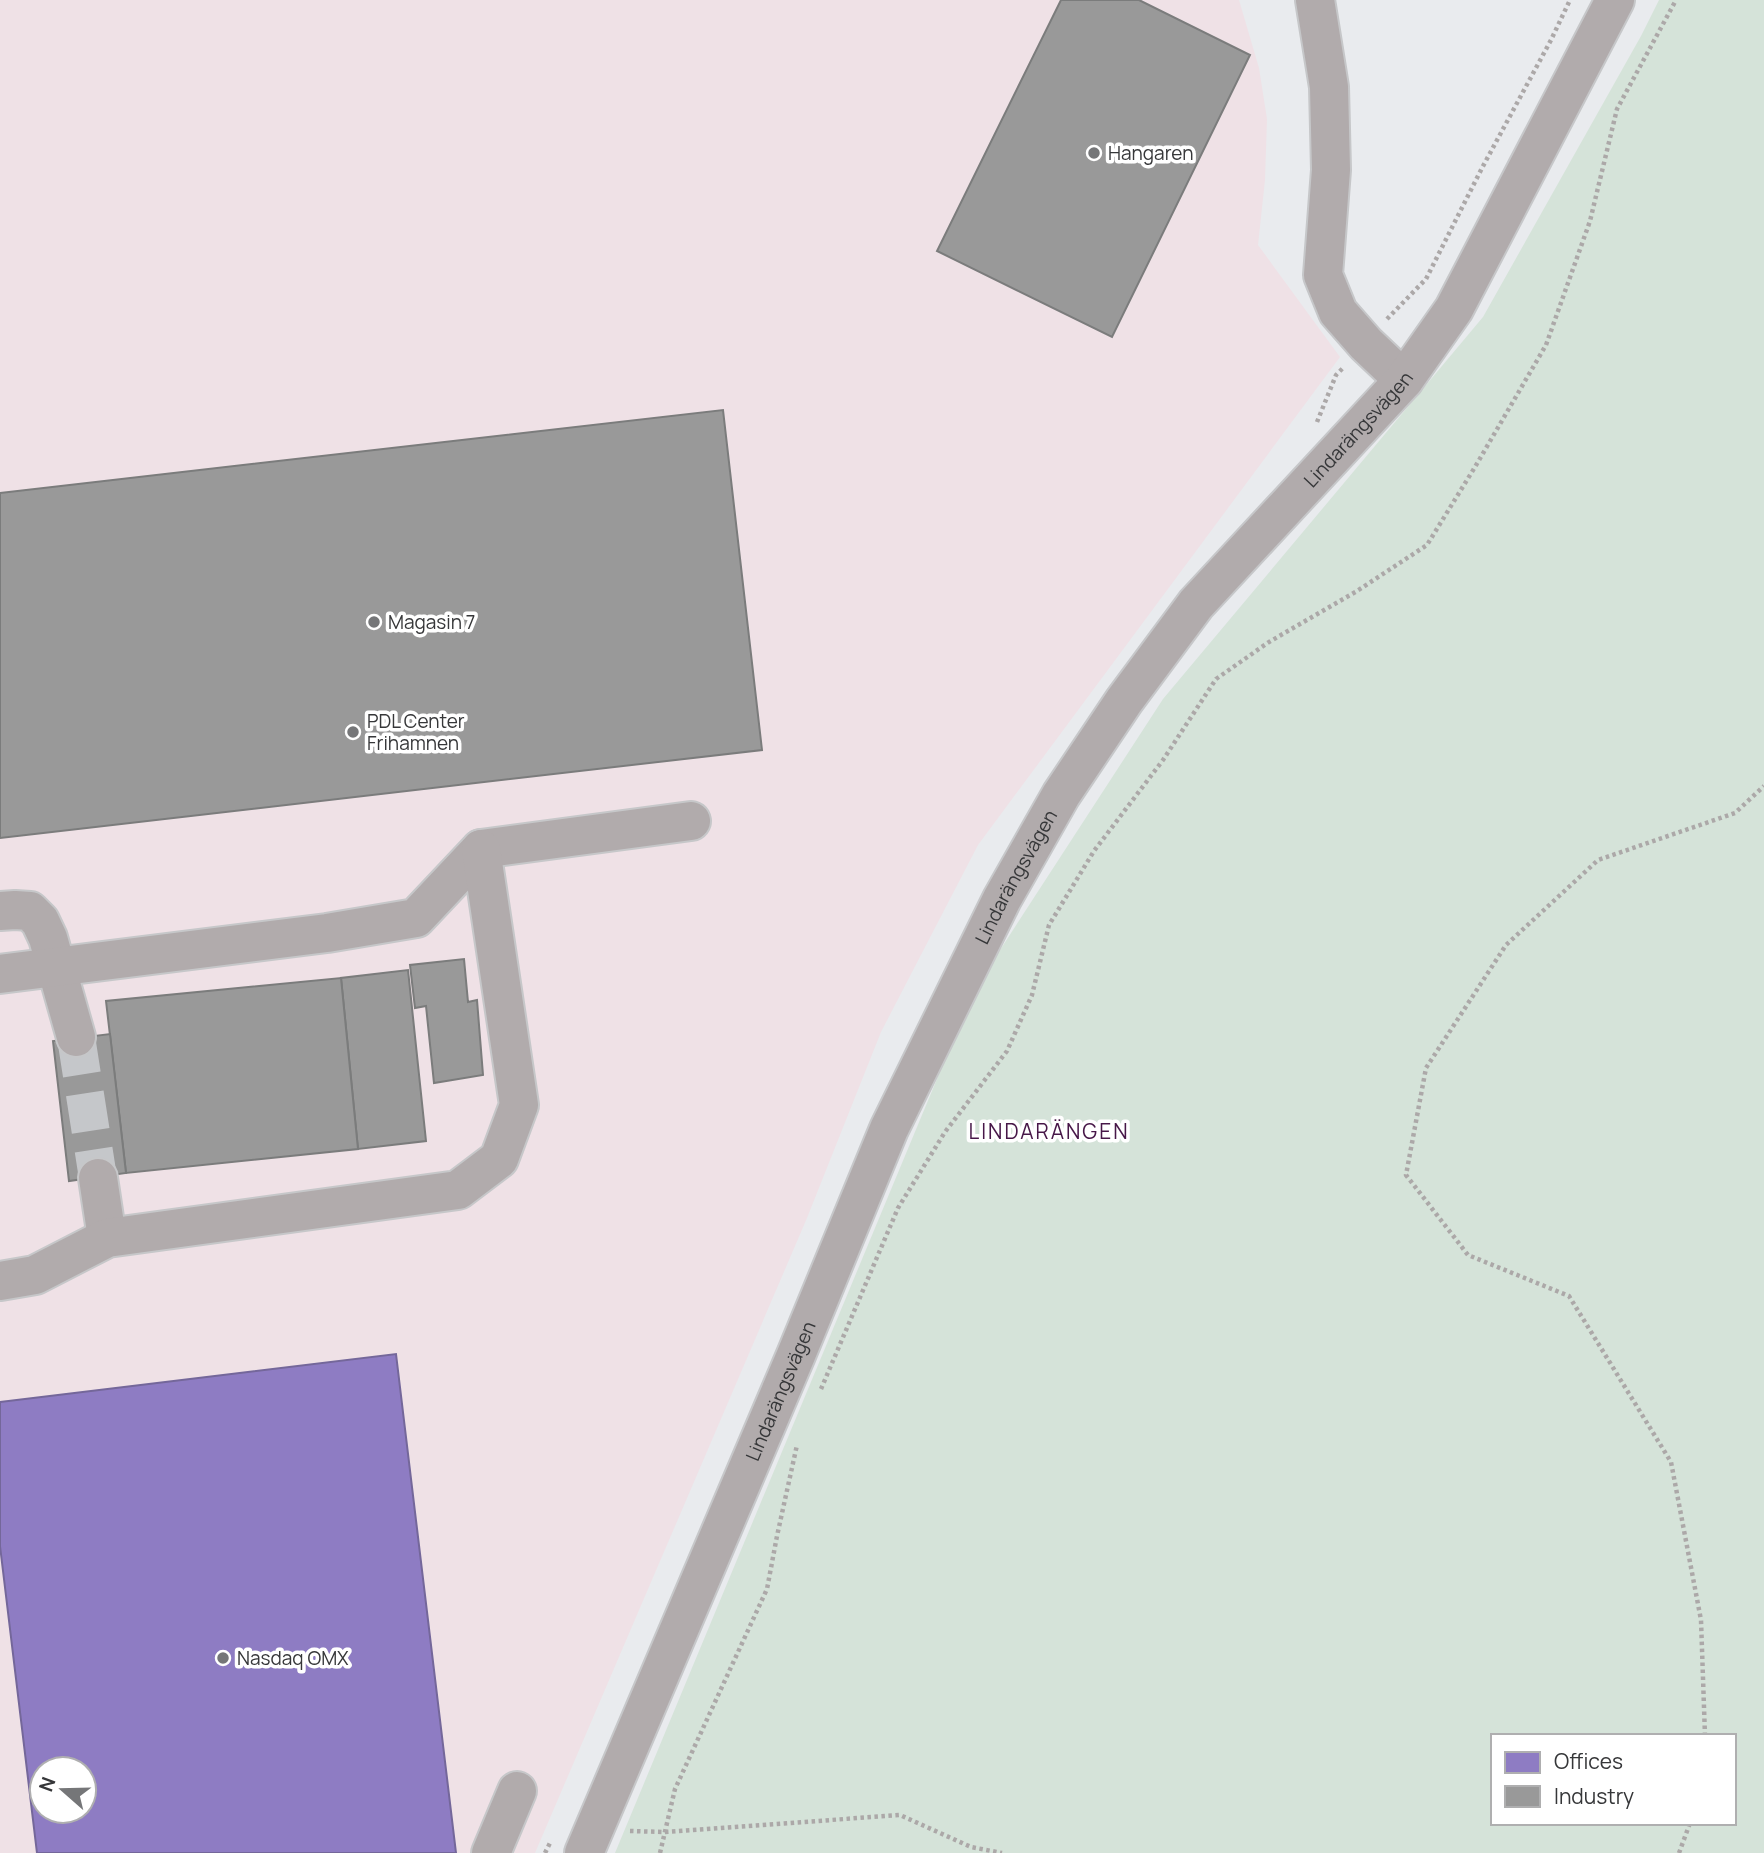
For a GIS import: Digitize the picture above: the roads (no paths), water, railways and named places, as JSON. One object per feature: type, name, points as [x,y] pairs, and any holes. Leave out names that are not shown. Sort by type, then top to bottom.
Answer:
[{"type":"street","points":[[1315,0],[1329,87],[1331,170],[1323,275],[1338,312],[1366,344],[1404,380]]},
{"type":"street","name":"Lindarängsvägen","points":[[589,1842],[889,1129],[1002,899],[1061,795],[1124,701],[1196,604],[1404,380],[1454,309],[1615,0]]},
{"type":"street","points":[[0,974],[327,933],[416,918],[481,849],[691,821]]},
{"type":"street","points":[[0,1281],[35,1275],[107,1238],[457,1190],[499,1159],[519,1105],[481,849]]},
{"type":"street","points":[[0,911],[30,911],[40,921],[48,938],[76,1037]]},
{"type":"street","points":[[97,1178],[107,1238]]},
{"type":"street","points":[[491,1853],[517,1791]]},
{"type":"tunnel","points":[[76,1037],[98,1178]]},
{"type":"place","name":"Hangaren","points":[[1094,153]]},
{"type":"place","name":"Magasin 7","points":[[374,622]]},
{"type":"place","name":"PDL Center Frihamnen","points":[[353,732]]},
{"type":"place","name":"Nasdaq OMX","points":[[223,1658]]},
{"type":"district","name":"LINDARÄNGEN","points":[[1049,1132]]}]
